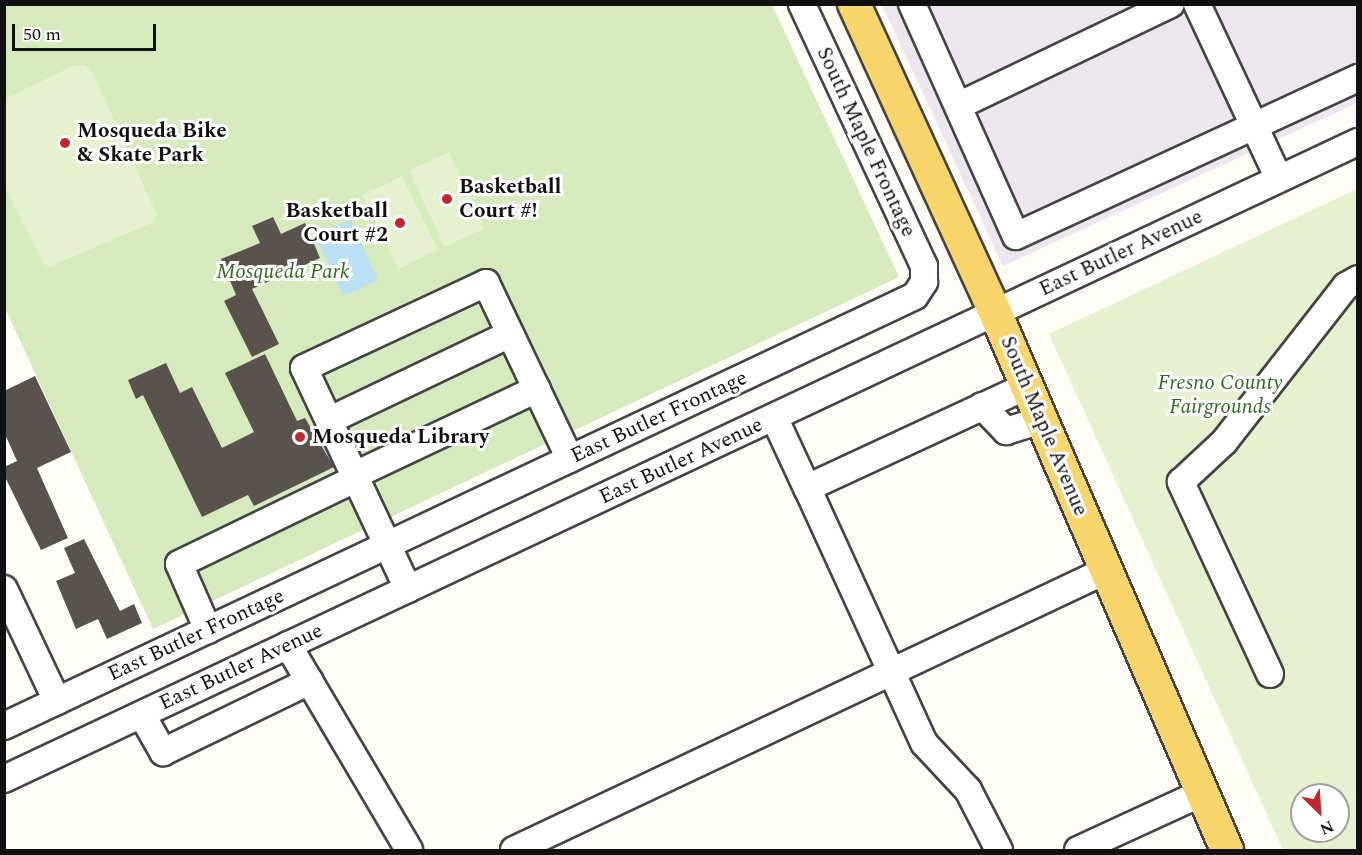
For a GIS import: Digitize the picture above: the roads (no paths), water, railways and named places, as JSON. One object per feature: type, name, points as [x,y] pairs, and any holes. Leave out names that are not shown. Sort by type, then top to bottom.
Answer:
[{"type":"main road","name":"South Maple Avenue","points":[[854,4],[995,312],[1202,794],[1220,848]]},
{"type":"street","name":"South Maple Frontage","points":[[802,4],[924,266],[924,282]]},
{"type":"street","points":[[912,4],[1016,236],[1358,78]]},
{"type":"street","points":[[958,106],[1171,4]]},
{"type":"street","points":[[1197,4],[1279,178]]},
{"type":"street","name":"East Butler Avenue","points":[[4,779],[1358,142]]},
{"type":"street","points":[[1270,674],[1181,482],[1224,442],[1346,285],[1358,279]]},
{"type":"street","name":"East Butler Frontage","points":[[4,726],[915,296],[924,282]]},
{"type":"street","points":[[408,588],[358,475],[304,368],[486,283],[570,459]]},
{"type":"street","points":[[330,420],[510,334]]},
{"type":"street","points":[[807,488],[1027,386]]},
{"type":"street","points":[[208,630],[179,564],[537,389]]},
{"type":"street","points":[[982,406],[1006,431],[1041,420]]},
{"type":"street","points":[[774,417],[924,743],[968,790],[999,850]]},
{"type":"street","points":[[514,850],[1105,571]]},
{"type":"street","points":[[4,589],[57,701]]},
{"type":"street","points":[[288,645],[409,850]]},
{"type":"street","points":[[142,714],[163,752],[309,681]]},
{"type":"street","points":[[1078,850],[1202,794]]},
{"type":"water","points":[[350,220],[378,280],[343,296],[316,236]]},
{"type":"place","name":"Mosqueda Bike & Skate Park","points":[[65,143]]},
{"type":"place","name":"Basketball Court #!","points":[[447,199]]},
{"type":"place","name":"Basketball Court #2","points":[[400,223]]},
{"type":"place","name":"Mosqueda Library","points":[[300,437]]},
{"type":"park label","name":"Mosqueda Park","points":[[283,272]]},
{"type":"park label","name":"Fresno County Fairgrounds","points":[[1220,395]]}]
